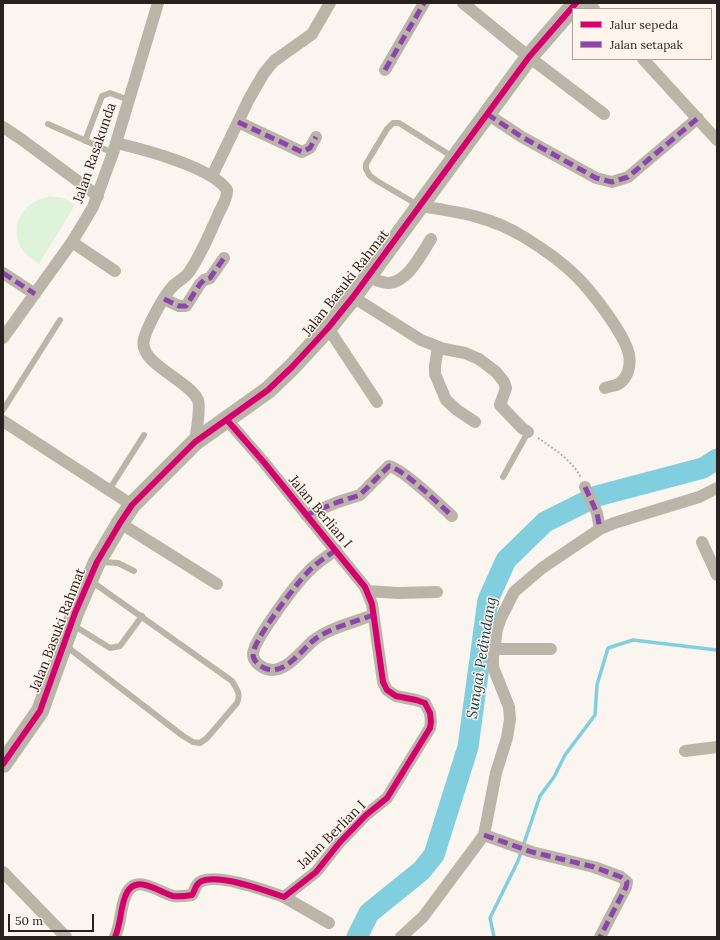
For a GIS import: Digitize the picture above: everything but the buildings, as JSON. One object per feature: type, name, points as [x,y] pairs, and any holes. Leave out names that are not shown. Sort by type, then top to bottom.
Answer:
[{"type":"street","name":"Jalan Rasakunda","points":[[3,338],[72,242],[93,207],[114,148],[158,3]]},
{"type":"street","points":[[212,176],[249,99],[264,72],[274,61],[312,34],[330,3]]},
{"type":"street","points":[[385,70],[424,3]]},
{"type":"street","points":[[463,3],[529,57],[604,114]]},
{"type":"street","name":"Jalan Basuki Rahmat","points":[[3,764],[40,711],[97,562],[132,505],[195,442],[268,390],[292,367],[328,328],[353,298],[529,57],[570,5]]},
{"type":"street","points":[[643,60],[717,140]]},
{"type":"street","points":[[487,114],[522,137],[596,178],[612,182],[628,177],[698,118]]},
{"type":"street","points":[[238,122],[299,152],[305,152],[310,148],[316,137]]},
{"type":"street","points":[[3,127],[98,196]]},
{"type":"street","points":[[114,148],[166,157],[212,176],[226,188],[226,195],[196,260],[188,273],[174,285],[164,299],[144,339],[143,348],[148,356],[158,366],[182,383],[198,401],[199,409],[195,442]]},
{"type":"street","points":[[419,206],[478,216],[502,225],[524,237],[543,250],[576,276],[587,287],[608,316],[627,347],[630,363],[625,377],[619,384],[605,388]]},
{"type":"street","points":[[368,277],[386,283],[396,281],[409,272],[431,239]]},
{"type":"street","points":[[72,242],[115,271]]},
{"type":"street","points":[[164,299],[179,306],[186,306],[200,284],[204,280],[210,278],[224,258]]},
{"type":"street","points":[[3,273],[35,294]]},
{"type":"street","points":[[353,298],[421,340],[438,347],[472,356],[491,367],[505,385],[505,394],[500,405],[522,428],[528,432]]},
{"type":"street","points":[[328,328],[377,402]]},
{"type":"street","points":[[438,347],[435,374],[446,400],[457,410],[475,422]]},
{"type":"street","name":"Jalan Berlian I","points":[[227,420],[262,460],[368,591],[372,604],[383,682],[387,690],[396,696],[425,703],[430,713],[430,728],[387,798],[366,816],[340,842],[316,872],[284,897]]},
{"type":"street","points":[[3,421],[132,505]]},
{"type":"street","points":[[306,515],[360,495],[389,466],[415,484],[452,516]]},
{"type":"street","points":[[585,486],[597,513],[600,529]]},
{"type":"street","points":[[401,937],[423,917],[484,835],[496,773],[507,738],[510,719],[508,707],[493,667],[494,649],[497,629],[514,592],[542,568],[600,529],[614,522],[699,497],[717,488]]},
{"type":"street","points":[[120,523],[217,584]]},
{"type":"street","points":[[702,542],[717,575]]},
{"type":"street","points":[[336,550],[308,572],[292,591],[259,639],[253,655],[255,660],[259,665],[267,669],[274,670],[282,667],[301,654],[313,641],[325,633],[373,615]]},
{"type":"street","points":[[368,591],[390,593],[437,592]]},
{"type":"street","points":[[494,649],[551,650]]},
{"type":"street","points":[[685,751],[717,746]]},
{"type":"street","points":[[484,835],[532,852],[594,866],[621,877],[627,882],[626,887],[600,937]]},
{"type":"street","points":[[3,872],[66,937]]},
{"type":"street","points":[[115,937],[125,897],[131,888],[141,884],[148,885],[172,895],[184,897],[193,894],[197,884],[201,881],[217,879],[260,888],[284,897],[330,923]]},
{"type":"lane","points":[[85,141],[102,96],[110,93],[129,100]]},
{"type":"lane","points":[[419,206],[377,181],[367,172],[366,164],[387,129],[393,123],[399,123],[455,158]]},
{"type":"lane","points":[[48,124],[85,141],[114,148]]},
{"type":"lane","points":[[3,410],[60,320]]},
{"type":"lane","points":[[503,477],[528,432]]},
{"type":"lane","points":[[109,490],[144,436]]},
{"type":"lane","points":[[97,562],[118,563],[134,571]]},
{"type":"lane","points":[[64,645],[183,736],[193,742],[200,743],[207,738],[237,703],[239,697],[238,692],[232,681],[89,580]]},
{"type":"lane","points":[[72,624],[110,648],[116,648],[120,646],[142,616]]},
{"type":"path","points":[[528,432],[564,456],[576,468],[585,486]]},
{"type":"green space","points":[[50,196],[64,198],[75,205],[39,264],[24,252],[19,243],[17,225],[20,216],[25,209],[32,203]]},
{"type":"waterway","name":"Sungai Pedindang","points":[[357,937],[369,913],[421,871],[434,855],[468,747],[488,600],[506,560],[545,522],[597,496],[703,468],[717,459]]},
{"type":"waterway","points":[[494,937],[490,918],[518,861],[540,796],[554,777],[565,755],[595,715],[597,685],[608,648],[633,640],[717,650]]},
{"type":"marked path","points":[[385,70],[424,3]]},
{"type":"marked path","points":[[487,114],[522,137],[596,178],[612,182],[628,177],[698,118]]},
{"type":"marked path","points":[[238,122],[302,152],[310,148],[316,137]]},
{"type":"marked path","points":[[164,299],[179,306],[186,306],[200,284],[204,280],[210,278],[224,258]]},
{"type":"marked path","points":[[3,273],[35,294]]},
{"type":"marked path","points":[[306,515],[360,495],[389,466],[412,480],[452,516]]},
{"type":"marked path","points":[[585,487],[597,513],[600,529]]},
{"type":"marked path","points":[[336,550],[310,570],[285,600],[260,637],[255,647],[253,657],[257,663],[266,669],[279,669],[295,658],[320,636],[373,615]]},
{"type":"marked path","points":[[484,835],[532,852],[594,867],[621,877],[627,882],[626,887],[600,937]]},
{"type":"cycle path","points":[[3,764],[40,711],[75,613],[97,562],[132,505],[195,442],[268,390],[292,367],[328,328],[353,297],[529,57],[576,3]]},
{"type":"cycle path","points":[[115,937],[125,897],[129,889],[134,885],[147,885],[173,896],[183,896],[192,895],[200,882],[217,879],[242,884],[284,897],[316,872],[340,842],[366,815],[387,798],[430,728],[430,713],[425,703],[396,696],[387,690],[383,682],[372,604],[365,587],[262,460],[227,420]]}]
